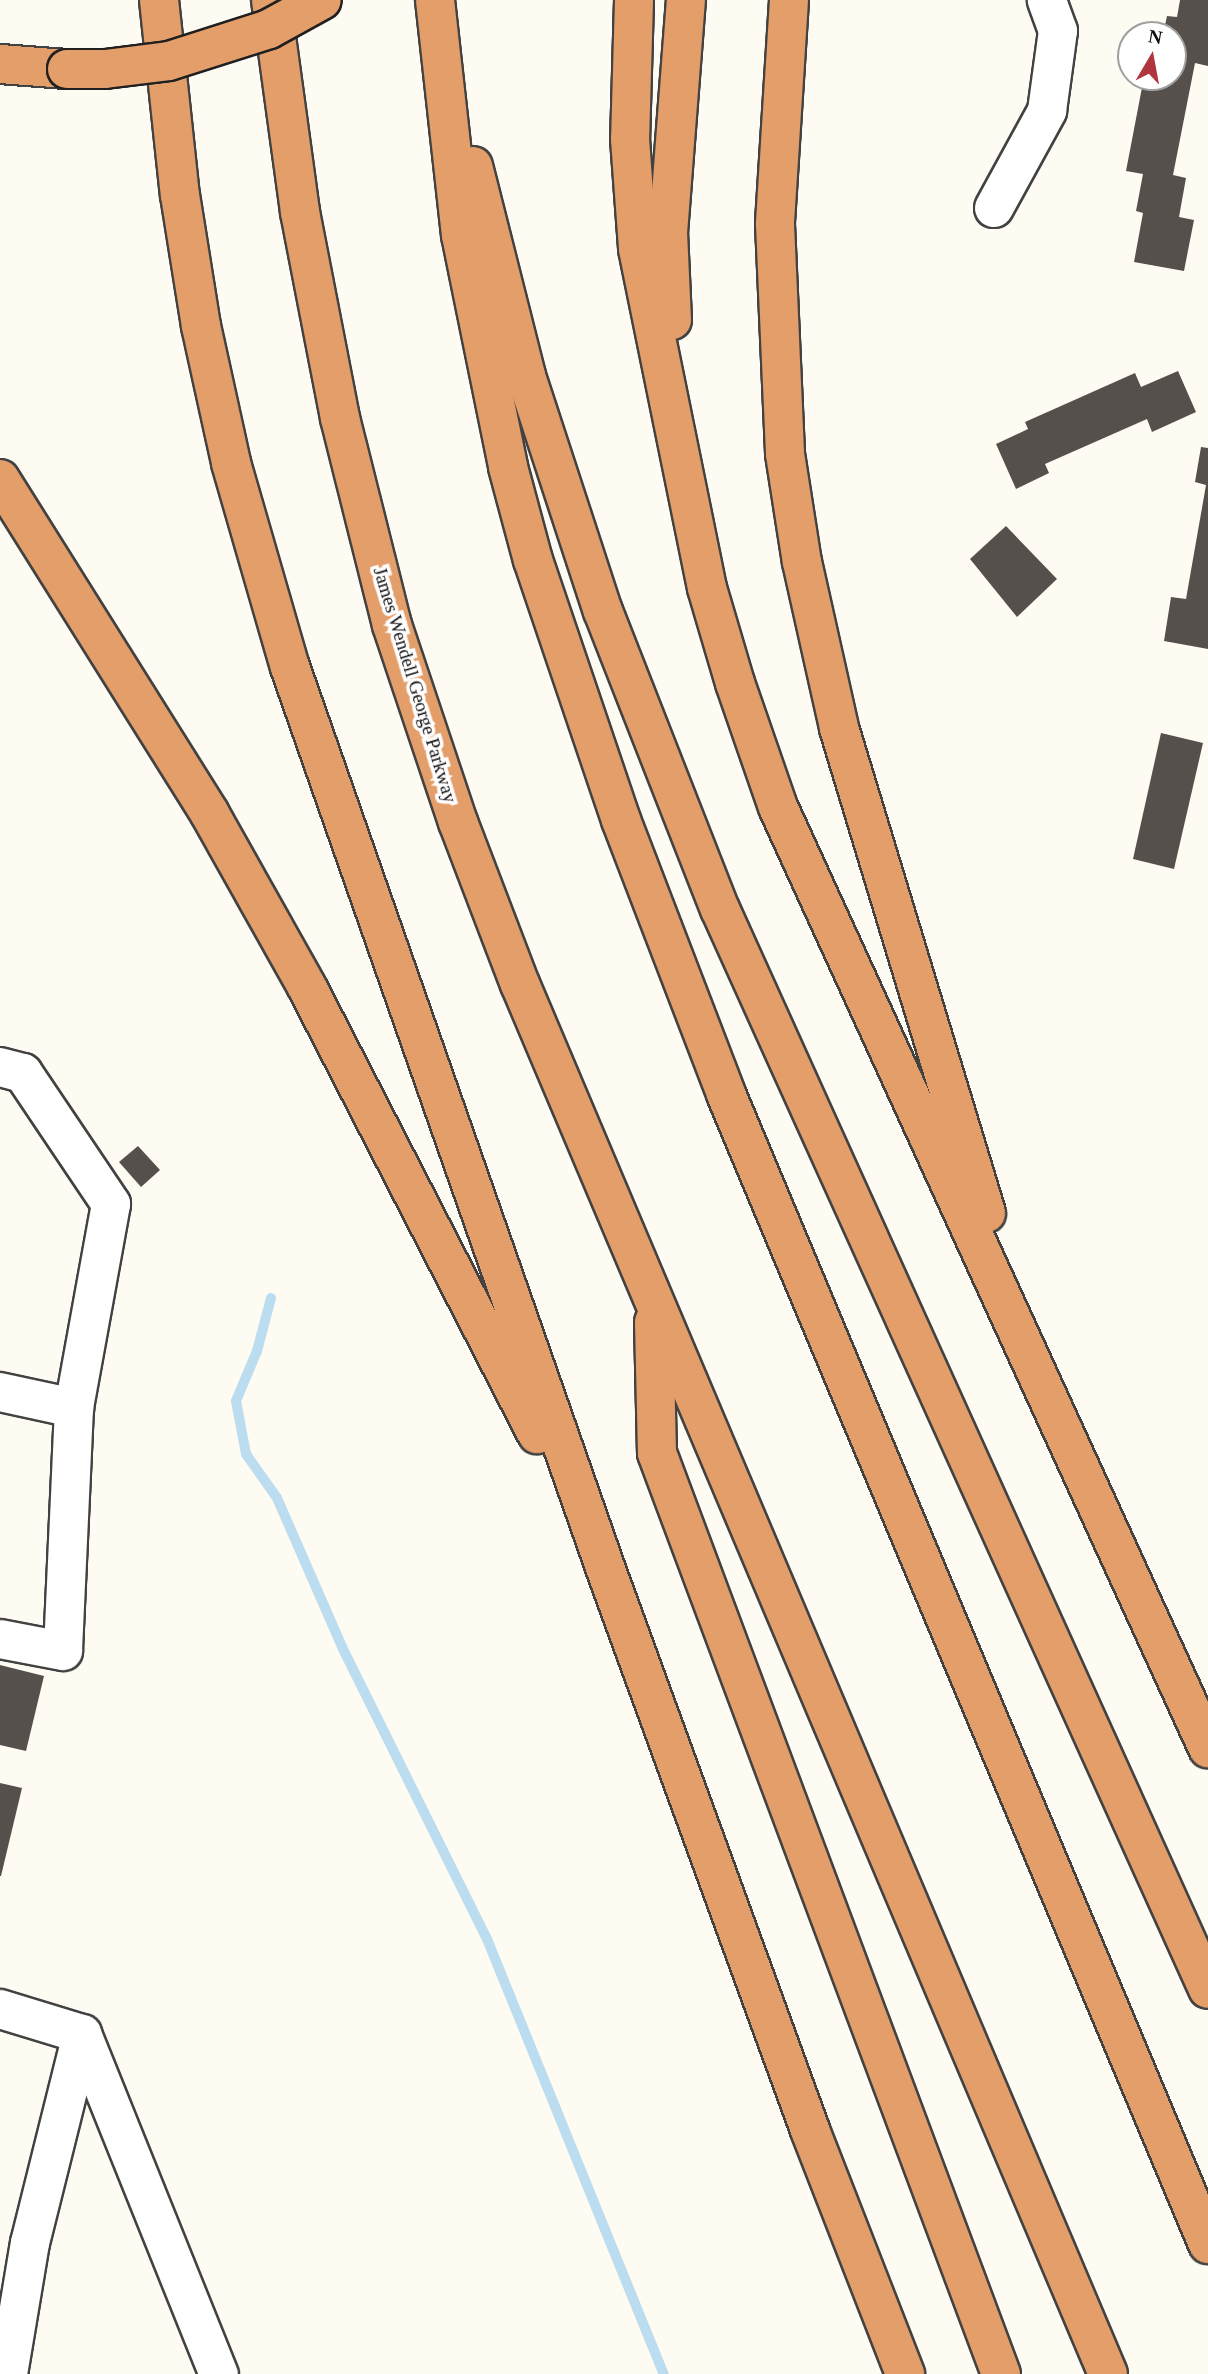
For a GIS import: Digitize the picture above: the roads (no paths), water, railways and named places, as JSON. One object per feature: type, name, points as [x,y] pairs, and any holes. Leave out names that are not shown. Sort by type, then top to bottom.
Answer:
[{"type":"highway","points":[[159,0],[180,195],[201,326],[231,463],[290,667],[606,1570],[810,2130],[905,2374]]},
{"type":"highway","name":"James Wendell George Parkway","points":[[271,0],[306,240],[340,418],[392,625],[458,822],[520,985],[1108,2374]]},
{"type":"highway","points":[[0,64],[105,69],[169,61],[269,29],[322,0]]},
{"type":"highway","points":[[634,0],[630,139],[639,249],[679,461],[707,588],[778,807],[1208,1748]]},
{"type":"highway","points":[[679,461],[668,233],[686,0]]},
{"type":"highway","points":[[789,0],[775,238],[785,454],[802,562],[839,728],[894,923],[1002,1264],[1062,1429]]},
{"type":"highway","points":[[435,9],[526,376],[623,663],[720,909],[1208,1989]]},
{"type":"highway","points":[[435,9],[461,235],[505,455],[533,560],[621,820],[726,1094],[1208,2244]]},
{"type":"highway","points":[[0,479],[210,814],[307,987],[606,1570]]},
{"type":"highway","points":[[653,1299],[657,1453],[1001,2374]]},
{"type":"highway","points":[[810,2130],[879,2374]]},
{"type":"lane","points":[[994,208],[1047,111],[1058,31],[1047,0]]},
{"type":"lane","points":[[0,1068],[23,1073],[111,1204],[74,1408],[63,1651],[0,1639]]},
{"type":"lane","points":[[0,1392],[74,1408]]},
{"type":"lane","points":[[0,2009],[82,2034]]},
{"type":"lane","points":[[8,2374],[15,2240],[82,2034]]},
{"type":"lane","points":[[82,2034],[219,2374]]},
{"type":"waterway","points":[[271,1298],[257,1351],[236,1401],[246,1454],[277,1498],[342,1647],[487,1939],[664,2374]]}]
